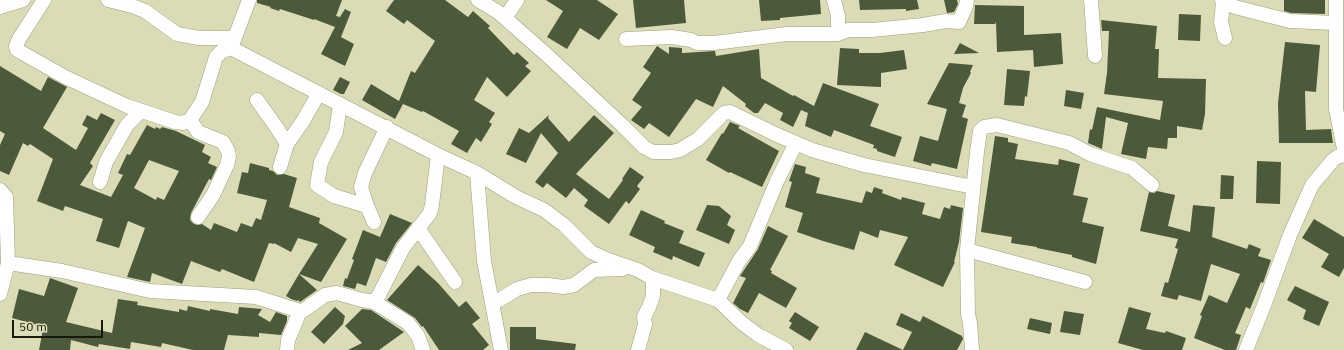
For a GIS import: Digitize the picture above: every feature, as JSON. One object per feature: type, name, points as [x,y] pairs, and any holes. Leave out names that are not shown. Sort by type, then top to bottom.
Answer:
[{"type":"street","points":[[0,7],[23,0]]},
{"type":"street","points":[[44,0],[19,39],[16,46],[17,50],[64,77],[127,106],[175,122],[183,123],[190,120],[202,102],[216,57],[233,43],[249,0]]},
{"type":"street","points":[[108,0],[145,11],[177,34],[233,43],[319,93],[387,127],[438,155],[477,173],[516,197],[544,210],[564,225],[591,252],[638,270],[652,278],[718,300],[742,323],[758,335],[786,350]]},
{"type":"street","points":[[478,0],[505,18],[582,87],[644,147],[653,152],[672,152],[680,150],[698,139],[724,113],[730,112],[812,150],[864,165],[973,187]]},
{"type":"street","points":[[505,18],[517,0]]},
{"type":"street","points":[[834,0],[838,16],[838,34]]},
{"type":"street","points":[[626,39],[672,38],[691,40],[697,43],[714,43],[787,34],[838,34],[848,30],[872,30],[946,21],[960,22],[967,0]]},
{"type":"street","points":[[1091,0],[1095,56]]},
{"type":"street","points":[[1336,0],[1336,109],[1344,149]]},
{"type":"street","points":[[1225,38],[1221,22],[1222,2],[1235,7],[1290,21],[1335,23]]},
{"type":"street","points":[[280,167],[287,144],[303,121],[319,93]]},
{"type":"street","points":[[257,100],[287,144]]},
{"type":"street","points":[[340,104],[336,132],[321,162],[317,185],[334,196],[367,206]]},
{"type":"street","points":[[100,182],[106,162],[128,125],[140,111]]},
{"type":"street","points":[[190,120],[198,132],[223,142],[228,151],[226,165],[213,195],[198,217]]},
{"type":"street","points":[[972,350],[968,314],[967,250],[980,131],[984,127],[997,125],[1069,142],[1090,154],[1132,168],[1152,185]]},
{"type":"street","points":[[374,222],[361,187],[365,173],[387,127]]},
{"type":"street","points":[[718,300],[739,261],[750,246],[777,181],[796,143]]},
{"type":"street","points":[[374,302],[403,248],[430,213],[438,155]]},
{"type":"street","points":[[1246,350],[1290,235],[1312,185],[1333,160],[1337,157],[1344,156]]},
{"type":"street","points":[[477,173],[484,261],[501,350]]},
{"type":"street","points":[[0,190],[6,197],[8,263],[1,286]]},
{"type":"street","points":[[418,228],[455,282]]},
{"type":"street","points":[[967,250],[1085,282]]},
{"type":"street","points":[[8,263],[62,270],[150,291],[256,297],[300,311],[304,310],[325,295],[337,293],[374,302],[408,322],[418,336],[423,350]]},
{"type":"street","points":[[492,302],[501,299],[517,289],[530,285],[563,287],[574,285],[594,270],[622,269],[628,266]]},
{"type":"street","points":[[638,350],[645,324],[644,316],[653,296],[654,284],[652,278]]},
{"type":"street","points":[[288,350],[288,340],[300,311]]},
{"type":"building","points":[[257,0],[342,0],[336,16],[340,17],[345,9],[351,12],[341,37],[354,44],[345,66],[321,54],[335,27],[280,9],[279,11],[270,8],[271,7],[257,3]]},
{"type":"building","points":[[394,0],[445,0],[468,17],[473,11],[490,26],[488,28],[514,55],[517,52],[529,63],[525,66],[531,71],[507,97],[487,77],[474,100],[495,113],[489,122],[492,124],[481,142],[476,138],[467,153],[451,144],[459,131],[423,111],[422,112],[403,104],[395,119],[362,100],[371,84],[399,101],[411,71],[415,73],[435,41],[407,20],[404,24],[386,11]]},
{"type":"building","points":[[546,0],[597,0],[618,14],[599,40],[580,28],[567,49],[547,37],[563,11]]},
{"type":"building","points":[[633,0],[684,0],[686,23],[636,28]]},
{"type":"building","points":[[759,0],[820,0],[821,14],[780,18],[780,20],[761,21]]},
{"type":"building","points":[[859,0],[917,0],[919,9],[906,11],[906,9],[860,10]]},
{"type":"building","points":[[944,0],[957,0],[958,4],[954,12],[947,13]]},
{"type":"building","points":[[1284,0],[1325,0],[1325,14],[1291,13],[1284,11]]},
{"type":"building","points":[[975,5],[1024,6],[1024,35],[1061,33],[1063,64],[1034,67],[1033,50],[997,52],[996,22],[995,24],[974,24]]},
{"type":"building","points":[[1179,14],[1201,15],[1200,41],[1178,40]]},
{"type":"building","points":[[1101,20],[1157,26],[1155,49],[1159,49],[1158,78],[1206,79],[1205,114],[1202,130],[1177,126],[1177,138],[1168,138],[1167,149],[1148,147],[1146,159],[1121,154],[1128,123],[1106,117],[1102,149],[1088,143],[1090,129],[1092,130],[1097,107],[1160,120],[1163,101],[1104,94],[1107,73],[1109,31],[1102,31]]},
{"type":"building","points":[[1285,42],[1320,45],[1316,92],[1305,91],[1306,130],[1331,129],[1333,143],[1279,143],[1278,103]]},
{"type":"building","points":[[960,43],[979,53],[954,54]]},
{"type":"building","points":[[657,46],[669,54],[669,47],[682,48],[682,53],[715,51],[716,56],[759,49],[761,78],[814,106],[823,83],[879,104],[870,126],[902,137],[895,157],[877,151],[877,149],[873,148],[874,145],[834,130],[831,137],[805,126],[808,113],[801,110],[793,127],[780,120],[783,113],[765,103],[758,113],[754,113],[745,106],[746,104],[723,86],[713,107],[696,99],[669,137],[649,123],[644,129],[631,120],[642,107],[632,100],[651,73],[643,67]]},
{"type":"building","points":[[840,48],[859,49],[859,53],[880,53],[904,50],[907,69],[881,73],[881,87],[837,85]]},
{"type":"building","points":[[949,63],[973,65],[970,72],[971,73],[963,88],[959,103],[966,105],[962,117],[968,119],[957,169],[932,163],[931,166],[913,161],[920,136],[938,141],[947,109],[927,104]]},
{"type":"building","points":[[0,66],[41,91],[48,77],[67,87],[43,128],[76,150],[88,128],[82,125],[87,115],[97,120],[101,113],[115,120],[90,163],[93,166],[80,185],[111,197],[123,175],[118,173],[127,154],[130,155],[147,125],[155,129],[156,127],[160,129],[162,127],[176,131],[205,145],[202,152],[211,157],[208,163],[217,167],[191,213],[190,220],[194,224],[202,224],[211,230],[214,223],[237,232],[241,223],[252,227],[256,218],[261,220],[267,200],[237,193],[242,172],[248,173],[250,163],[269,168],[269,170],[273,171],[277,175],[284,174],[297,178],[289,207],[320,218],[319,223],[347,239],[321,282],[299,274],[318,244],[298,238],[291,252],[274,243],[269,243],[254,282],[222,269],[220,272],[191,261],[182,284],[152,273],[150,282],[127,277],[145,228],[128,221],[119,248],[96,241],[103,219],[65,206],[63,211],[37,201],[53,159],[30,144],[28,146],[23,143],[9,175],[0,171],[0,145],[5,134],[0,131]],"holes":[[[149,160],[179,171],[164,200],[157,197],[156,200],[134,188]]]},
{"type":"building","points":[[1007,69],[1030,71],[1027,97],[1025,96],[1024,106],[1004,105]]},
{"type":"building","points":[[340,77],[350,82],[344,94],[333,90]]},
{"type":"building","points":[[1066,90],[1084,93],[1081,109],[1064,106]]},
{"type":"building","points":[[549,115],[548,118],[569,142],[594,115],[614,133],[576,174],[609,199],[623,180],[622,179],[630,167],[644,177],[637,186],[640,189],[629,204],[626,201],[609,224],[584,206],[588,200],[574,188],[566,198],[547,183],[543,188],[535,182],[558,153],[541,133],[526,163],[506,154],[519,128],[529,133]]},
{"type":"building","points":[[730,122],[740,126],[738,128],[779,151],[762,187],[730,172],[729,173],[706,160]]},
{"type":"building","points":[[995,136],[1008,138],[1008,142],[1018,144],[1015,159],[1058,165],[1059,159],[1080,164],[1073,195],[1088,198],[1082,222],[1104,227],[1096,264],[1072,257],[1072,255],[1011,243],[1012,237],[981,232]]},
{"type":"building","points":[[1257,161],[1281,162],[1280,204],[1256,203]]},
{"type":"building","points":[[795,164],[806,167],[805,173],[820,178],[816,193],[862,203],[866,191],[872,193],[874,187],[883,190],[882,193],[901,200],[902,197],[925,203],[922,214],[940,219],[944,207],[950,209],[951,205],[963,208],[955,262],[943,287],[894,265],[908,237],[880,230],[878,238],[860,231],[854,250],[797,232],[803,213],[785,207],[792,182],[789,181]]},
{"type":"building","points":[[1221,175],[1234,176],[1233,199],[1220,199]]},
{"type":"building","points":[[1157,191],[1175,195],[1168,226],[1190,232],[1193,205],[1215,207],[1212,237],[1247,249],[1249,244],[1261,249],[1258,256],[1271,260],[1263,283],[1261,282],[1250,309],[1246,307],[1235,333],[1241,335],[1236,350],[1225,350],[1194,338],[1202,316],[1200,315],[1209,295],[1227,303],[1240,274],[1211,264],[1201,301],[1179,295],[1177,300],[1161,296],[1165,282],[1168,283],[1178,249],[1175,248],[1178,239],[1140,231],[1149,192],[1154,193]]},
{"type":"building","points":[[707,205],[719,206],[731,216],[727,225],[735,230],[729,244],[696,230]]},
{"type":"building","points":[[641,210],[665,221],[664,223],[684,231],[679,243],[705,253],[699,267],[673,256],[672,260],[653,252],[655,247],[629,235]]},
{"type":"building","points":[[390,214],[412,223],[396,243],[386,262],[376,258],[366,286],[357,283],[355,289],[343,286],[345,278],[347,279],[354,260],[352,259],[363,230],[380,237]]},
{"type":"building","points":[[1314,219],[1344,237],[1344,268],[1339,277],[1321,267],[1329,254],[1302,238]]},
{"type":"building","points":[[768,226],[788,236],[770,270],[772,271],[771,273],[797,288],[786,308],[759,293],[748,313],[733,303],[746,278],[740,276],[758,249]]},
{"type":"building","points":[[418,265],[438,283],[459,307],[466,301],[480,318],[472,324],[489,345],[483,350],[439,350],[423,326],[422,327],[415,318],[387,300]]},
{"type":"building","points":[[299,274],[317,290],[300,302],[286,296]]},
{"type":"building","points":[[50,278],[78,288],[66,322],[112,333],[118,299],[138,302],[137,305],[179,312],[179,309],[187,311],[188,306],[210,311],[210,309],[238,314],[239,307],[262,309],[258,315],[270,322],[276,312],[287,316],[287,321],[281,335],[259,333],[259,337],[228,335],[224,350],[193,350],[162,343],[161,347],[131,342],[130,349],[99,344],[98,347],[71,340],[70,350],[39,350],[43,329],[38,327],[38,325],[12,318],[19,289],[44,296]]},
{"type":"building","points":[[1295,286],[1329,302],[1319,326],[1303,319],[1306,310],[1287,300]]},
{"type":"building","points":[[335,307],[345,316],[343,324],[324,344],[311,332]]},
{"type":"building","points":[[1129,307],[1151,313],[1146,329],[1165,333],[1166,331],[1186,338],[1182,350],[1143,350],[1118,343]]},
{"type":"building","points":[[362,309],[371,310],[404,332],[379,350],[348,350],[362,343],[345,326]]},
{"type":"building","points":[[1064,311],[1084,314],[1080,335],[1060,332]]},
{"type":"building","points":[[795,312],[819,327],[810,341],[789,328],[792,323],[789,321]]},
{"type":"building","points":[[901,313],[920,322],[923,316],[962,336],[963,339],[957,350],[903,350],[912,332],[896,325]]},
{"type":"building","points":[[1030,318],[1052,323],[1050,334],[1027,329]]},
{"type":"building","points":[[510,327],[536,327],[536,339],[576,344],[575,350],[510,350]]},
{"type":"building","points":[[865,332],[903,350],[856,350]]}]
